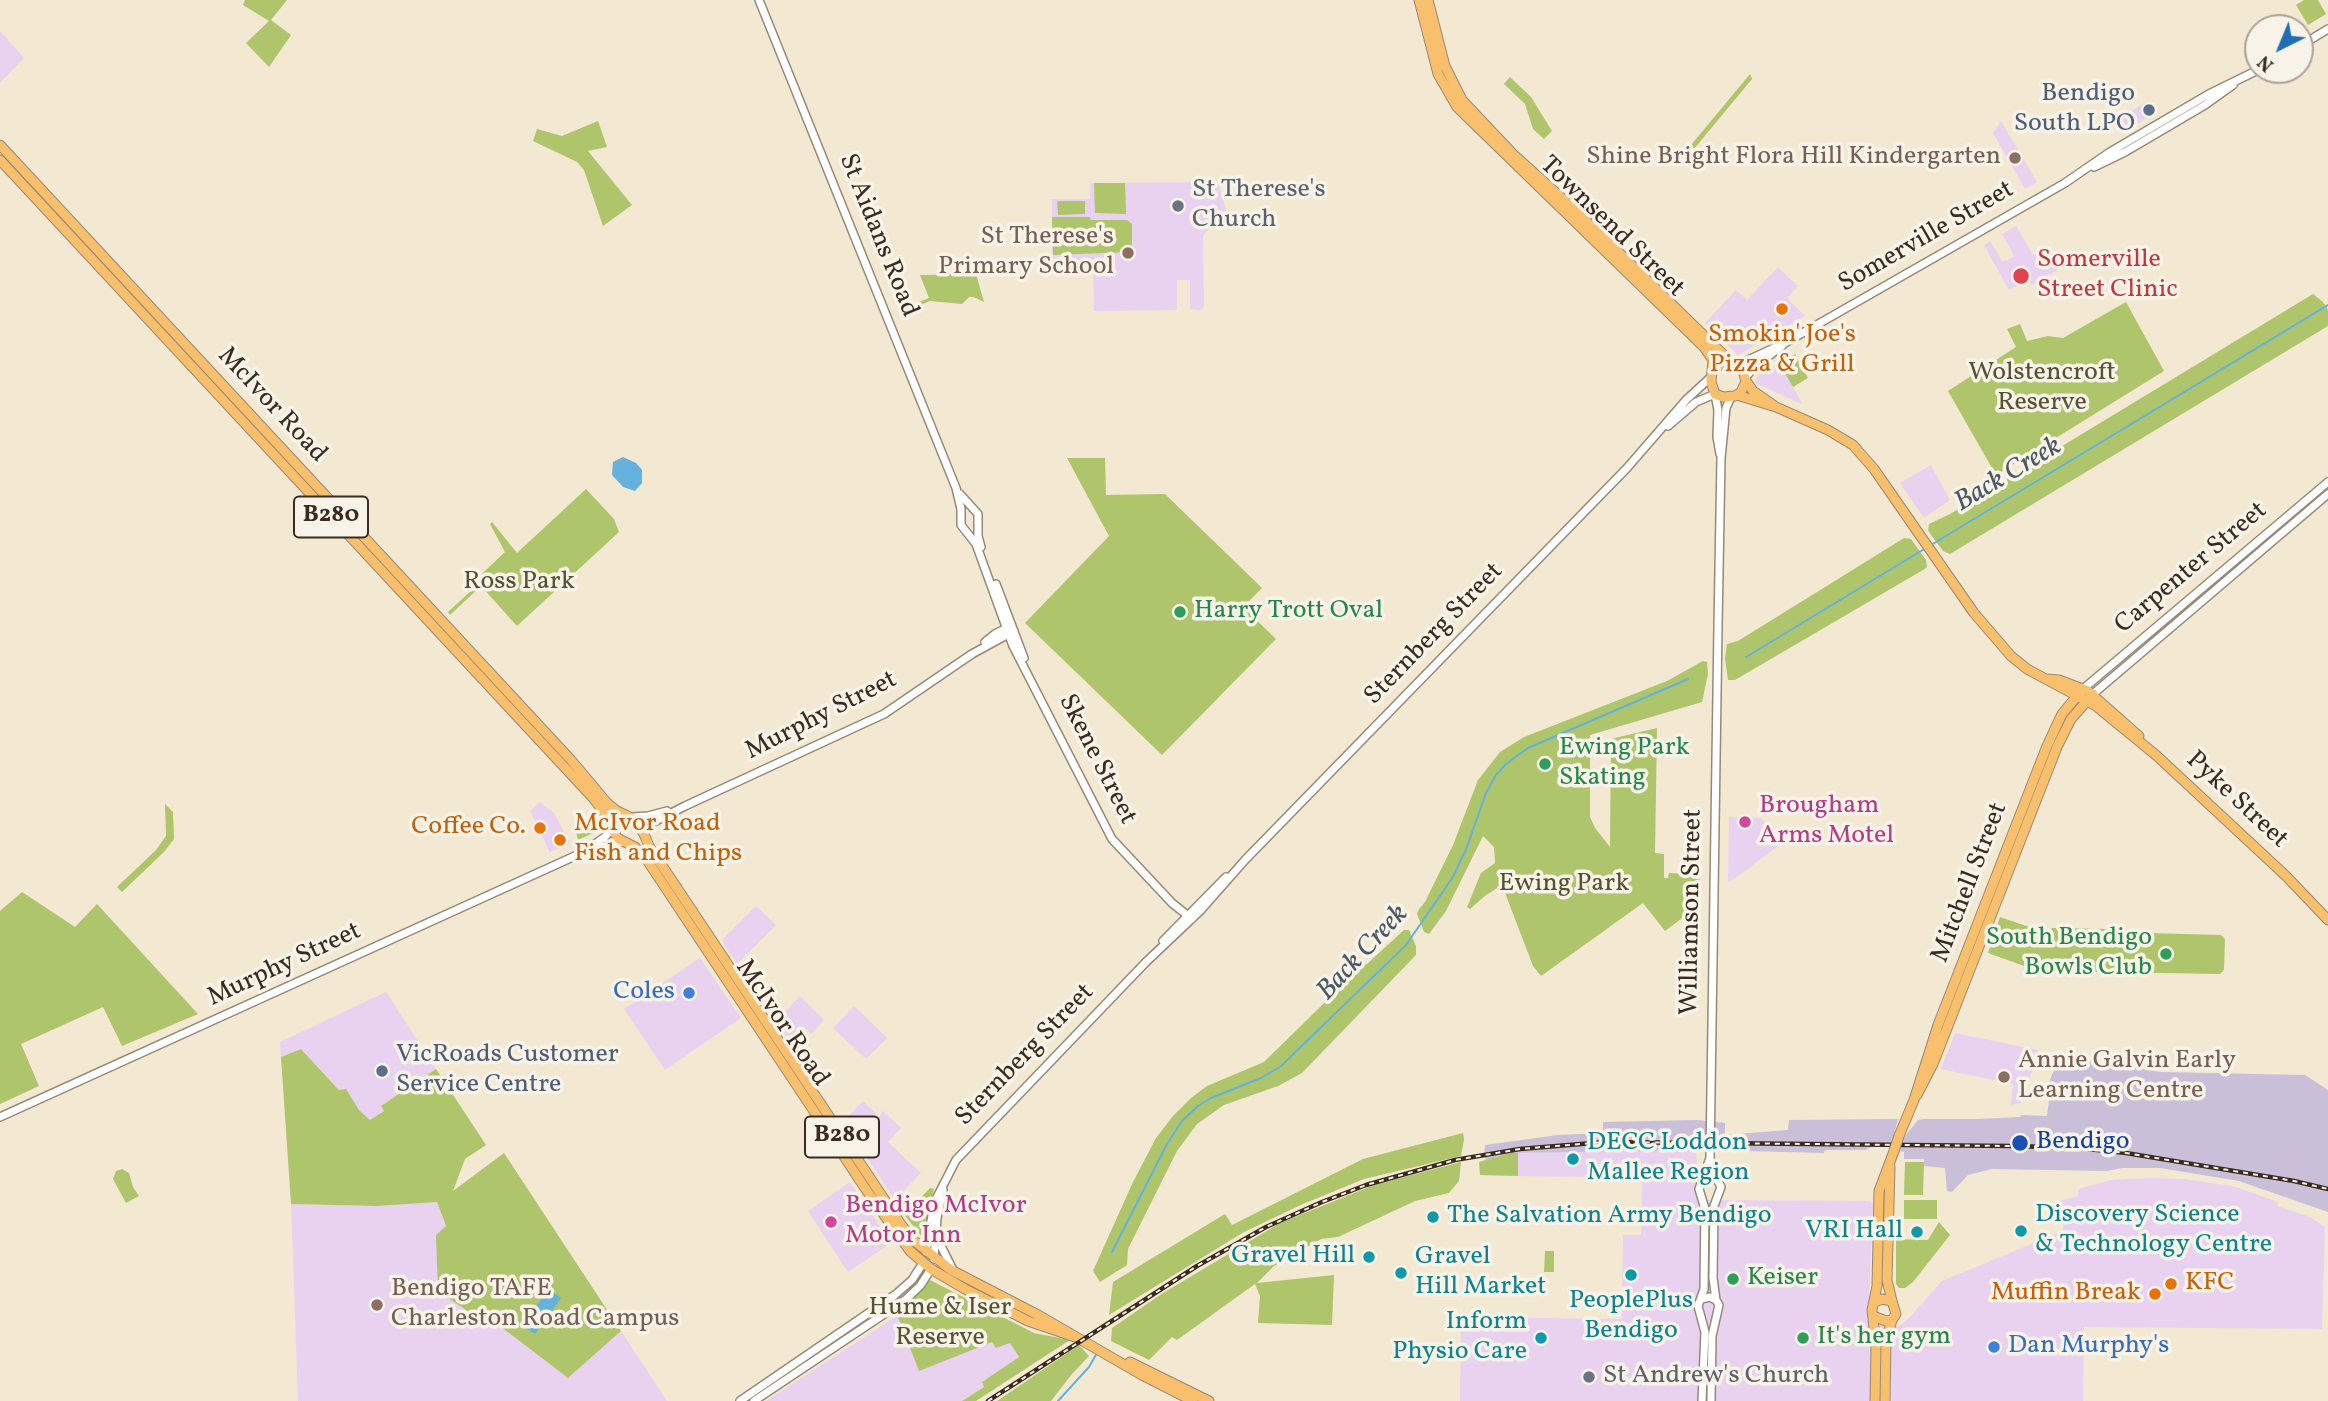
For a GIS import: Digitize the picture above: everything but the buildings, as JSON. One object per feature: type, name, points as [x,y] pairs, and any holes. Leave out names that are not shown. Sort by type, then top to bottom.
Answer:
[{"type":"main road","points":[[1419,0],[1440,79],[1454,103],[1472,118]]},
{"type":"main road","points":[[1429,0],[1447,72],[1472,118]]},
{"type":"main road","name":"Townsend Street","points":[[1472,118],[1572,207],[1733,362]]},
{"type":"main road","name":"Townsend Street","points":[[1472,118],[1704,347],[1713,360],[1711,375]]},
{"type":"main road","name":"McIvor Road","points":[[0,145],[571,760],[612,808],[629,816]]},
{"type":"main road","name":"McIvor Road","points":[[0,160],[594,799],[612,827]]},
{"type":"main road","points":[[1776,407],[1750,387],[1742,369],[1733,362],[1720,364],[1711,375],[1715,394],[1776,407],[1828,430],[1853,445],[1869,463],[1974,613],[2007,653],[2027,669],[2058,687],[2080,692]]},
{"type":"main road","points":[[1734,396],[1743,389],[1746,379]]},
{"type":"main road","points":[[2046,679],[2059,680],[2080,692]]},
{"type":"main road","points":[[2058,687],[2064,699],[2062,714]]},
{"type":"main road","name":"Pyke Street","points":[[2080,692],[2131,728],[2157,756],[2328,913]]},
{"type":"main road","name":"Mitchell Street","points":[[1875,1302],[1879,1191],[2047,746],[2062,714],[2080,692]]},
{"type":"main road","name":"Mitchell Street","points":[[1944,1022],[2057,747],[2071,719],[2090,697]]},
{"type":"main road","points":[[612,827],[619,818],[629,816]]},
{"type":"main road","name":"B280","points":[[629,816],[639,822],[642,832]]},
{"type":"main road","name":"B280","points":[[612,827],[617,838],[625,842]]},
{"type":"main road","points":[[625,842],[635,839],[642,832]]},
{"type":"main road","name":"McIvor Road","points":[[642,832],[904,1229],[930,1255],[954,1272],[1098,1349],[1209,1401]]},
{"type":"main road","name":"McIvor Road","points":[[625,842],[645,857],[900,1240],[931,1269],[1019,1316],[1075,1337]]},
{"type":"main road","name":"Pyke Street","points":[[2286,876],[2297,891],[2328,920]]},
{"type":"main road","points":[[805,1081],[802,1086],[814,1110]]},
{"type":"main road","name":"Mitchell Street","points":[[1890,1161],[1887,1283],[1892,1301]]},
{"type":"main road","points":[[867,1174],[880,1200],[876,1204]]},
{"type":"main road","name":"Sternberg Street","points":[[922,1262],[930,1255]]},
{"type":"main road","name":"Sternberg Street","points":[[930,1255],[931,1269]]},
{"type":"main road","points":[[1875,1401],[1876,1340],[1872,1308],[1875,1302],[1882,1298],[1892,1301],[1896,1312],[1886,1341],[1885,1401]]},
{"type":"main road","points":[[1873,1316],[1881,1321],[1892,1320]]},
{"type":"main road","name":"McIvor Road","points":[[1098,1349],[1193,1401]]},
{"type":"street","name":"St Aidans Road","points":[[759,0],[956,488],[961,514]]},
{"type":"street","name":"Somerville Street","points":[[1733,362],[1746,361],[1785,343],[2090,168],[2138,144],[2244,78]]},
{"type":"street","name":"Somerville Street","points":[[1746,379],[1754,368],[1785,343]]},
{"type":"street","name":"Sternberg Street","points":[[930,1255],[932,1211],[952,1167],[965,1149],[1654,438],[1711,375]]},
{"type":"street","name":"Sternberg Street","points":[[1654,438],[1696,402],[1715,394]]},
{"type":"street","name":"Williamson Street","points":[[1715,394],[1721,458]]},
{"type":"street","name":"Williamson Street","points":[[1704,1177],[1710,1157],[1721,458],[1726,408],[1734,396]]},
{"type":"street","name":"Carpenter Street","points":[[2080,692],[2328,482]]},
{"type":"street","name":"St Aidans Road","points":[[956,488],[971,508]]},
{"type":"street","name":"Carpenter Street","points":[[2090,697],[2328,494]]},
{"type":"street","points":[[971,508],[978,514],[979,542],[1010,630],[980,553],[960,522],[961,514],[971,508]]},
{"type":"street","points":[[966,530],[974,529],[978,524]]},
{"type":"street","points":[[2273,528],[2280,535]]},
{"type":"street","name":"Murphy Street","points":[[642,832],[652,823],[685,806],[874,720],[1010,630]]},
{"type":"street","name":"Skene Street","points":[[1010,630],[1036,688],[1110,834],[1122,851],[1190,916]]},
{"type":"street","name":"Murphy Street","points":[[629,816],[650,816],[685,806]]},
{"type":"street","name":"Murphy Street","points":[[586,851],[605,837],[612,827]]},
{"type":"street","name":"Murphy Street","points":[[0,1117],[586,851],[625,842]]},
{"type":"street","name":"Williamson Street","points":[[1710,1157],[1716,1179]]},
{"type":"street","points":[[1702,1401],[1705,1332],[1698,1306],[1704,1289],[1705,1209],[1699,1185],[1704,1177],[1716,1179],[1721,1186],[1714,1206],[1713,1278],[1719,1308],[1712,1336],[1711,1401]]},
{"type":"street","name":"Sternberg Street","points":[[930,1255],[937,1236],[937,1218],[944,1183]]},
{"type":"street","points":[[1702,1196],[1710,1198],[1718,1195]]},
{"type":"street","points":[[937,1236],[954,1272]]},
{"type":"street","points":[[740,1401],[899,1292],[912,1280],[922,1262]]},
{"type":"street","points":[[754,1401],[905,1300],[920,1286],[931,1269]]},
{"type":"street","points":[[1701,1299],[1710,1297],[1716,1300]]},
{"type":"street","points":[[1701,1314],[1707,1317],[1716,1314]]},
{"type":"shaded area","points":[[0,31],[24,58],[0,83]]},
{"type":"shaded area","points":[[2148,101],[2155,113],[2127,130],[2120,118]]},
{"type":"shaded area","name":"Shine Bright Flora Hill Kindergarten","points":[[2001,121],[2037,182],[2025,189],[1993,133]]},
{"type":"shaded area","name":"St Therese's Primary School","points":[[1218,182],[1226,210],[1222,219],[1203,236],[1204,307],[1201,310],[1190,309],[1190,280],[1177,280],[1177,310],[1094,311],[1093,269],[1052,270],[1052,199],[1090,199],[1090,183]]},
{"type":"shaded area","points":[[2016,226],[2033,255],[2047,247],[2060,269],[2032,285],[2029,279],[2009,290],[1984,245],[1990,241],[2002,261],[2008,260],[2014,256],[2002,234]]},
{"type":"shaded area","points":[[1778,267],[1798,286],[1787,298],[1805,316],[1738,355],[1705,323],[1736,290],[1747,300]]},
{"type":"shaded area","points":[[1779,363],[1802,404],[1755,383],[1758,375]]},
{"type":"shaded area","points":[[1931,465],[1950,500],[1924,518],[1900,483]]},
{"type":"shaded area","points":[[540,802],[554,813],[570,843],[550,852],[530,811]]},
{"type":"shaded area","points":[[1729,817],[1761,818],[1781,844],[1728,882]]},
{"type":"shaded area","points":[[756,906],[776,925],[737,964],[723,939]]},
{"type":"shaded area","points":[[700,958],[741,1018],[665,1070],[624,1009]]},
{"type":"shaded area","points":[[386,992],[436,1069],[381,1106],[384,1111],[370,1120],[359,1110],[346,1090],[340,1090],[301,1049],[281,1057],[280,1042]]},
{"type":"shaded area","points":[[800,996],[824,1020],[811,1034],[803,1026],[788,1040],[776,1021]]},
{"type":"shaded area","points":[[854,1006],[887,1038],[866,1059],[833,1028]]},
{"type":"shaded area","name":"Annie Galvin Early Learning Centre","points":[[1955,1033],[2038,1050],[2039,1054],[2020,1103],[2011,1105],[2013,1084],[1941,1069]]},
{"type":"shaded area","points":[[2074,1056],[2160,1072],[2305,1075],[2328,1090],[2328,1212],[2239,1181],[2160,1168],[2122,1168],[2107,1171],[1992,1169],[1968,1175],[1952,1192],[1947,1191],[1945,1168],[1924,1166],[1924,1159],[1904,1159],[1901,1147],[1825,1150],[1824,1153],[1721,1148],[1509,1153],[1486,1160],[1484,1157],[1485,1145],[1558,1135],[1603,1133],[1603,1122],[1697,1120],[1725,1123],[1725,1135],[1788,1130],[1789,1120],[1898,1119],[1894,1135],[1905,1136],[1918,1120],[1923,1119],[2047,1116],[2050,1092],[2047,1088],[2055,1067]]},
{"type":"shaded area","points":[[863,1101],[879,1117],[883,1111],[901,1128],[888,1142],[921,1173],[895,1200],[843,1122]]},
{"type":"shaded area","points":[[1696,1150],[1699,1200],[1870,1201],[1873,1204],[1868,1322],[1899,1326],[1942,1281],[2063,1231],[2063,1212],[2059,1201],[2078,1196],[2078,1189],[2111,1180],[2152,1178],[2184,1179],[2233,1186],[2278,1202],[2277,1206],[2310,1217],[2325,1227],[2322,1329],[2084,1327],[2083,1401],[1460,1401],[1461,1317],[1622,1319],[1623,1235],[1641,1235],[1642,1178],[1518,1176],[1518,1153]]},
{"type":"shaded area","points":[[850,1182],[891,1243],[848,1272],[808,1211]]},
{"type":"shaded area","name":"Bendigo TAFE Charleston Road Campus","points":[[437,1202],[479,1319],[492,1320],[568,1378],[621,1331],[667,1401],[298,1401],[291,1204],[377,1206]]},
{"type":"shaded area","points":[[898,1315],[919,1370],[993,1341],[1010,1342],[1019,1357],[982,1382],[985,1386],[962,1401],[766,1401]]},
{"type":"green space","points":[[245,0],[287,0],[271,20],[291,35],[269,67],[246,43],[269,21],[243,5]]},
{"type":"green space","points":[[2304,0],[2318,0],[2326,14],[2314,21],[2314,14],[2301,14],[2296,5]]},
{"type":"green space","points":[[1750,74],[1752,79],[1694,149],[1691,145]]},
{"type":"green space","points":[[1510,77],[1531,97],[1552,131],[1544,139],[1533,129],[1525,104],[1504,84]]},
{"type":"green space","points":[[598,121],[607,147],[588,151],[632,205],[603,226],[584,170],[577,162],[533,141],[537,129],[562,136]]},
{"type":"green space","points":[[1094,183],[1125,183],[1126,214],[1095,213]]},
{"type":"green space","points":[[1057,201],[1085,201],[1085,214],[1058,215]]},
{"type":"green space","points":[[1052,217],[1127,220],[1132,224],[1132,252],[1053,255]]},
{"type":"green space","points":[[976,274],[984,302],[969,297],[962,304],[930,301],[901,313],[899,310],[929,298],[920,275]]},
{"type":"green space","points":[[2313,294],[2328,310],[2328,326],[1950,554],[1943,551],[1931,535],[1929,524],[1950,514]]},
{"type":"green space","name":"Wolstencroft Reserve","points":[[2126,302],[2164,371],[1996,475],[1948,391],[2016,347],[2007,329],[2020,324],[2027,341],[2048,336],[2063,338]]},
{"type":"green space","points":[[1795,354],[1808,378],[1793,387],[1779,363]]},
{"type":"green space","points":[[1067,458],[1105,458],[1106,495],[1165,494],[1262,588],[1243,607],[1276,639],[1162,755],[1025,623],[1109,536]]},
{"type":"green space","name":"Ross Park","points":[[586,489],[614,519],[619,532],[517,626],[481,586],[450,615],[448,612],[472,590],[469,586],[505,552],[490,524],[492,522],[517,553]]},
{"type":"green space","points":[[1904,538],[1911,539],[1926,560],[1927,567],[1735,680],[1728,680],[1725,659],[1727,644],[1738,641]]},
{"type":"green space","name":"Ewing Park","points":[[1703,661],[1707,662],[1708,674],[1702,702],[1590,735],[1590,817],[1610,847],[1611,739],[1657,728],[1655,853],[1664,854],[1664,878],[1668,878],[1669,873],[1692,874],[1693,878],[1700,879],[1697,907],[1665,931],[1643,903],[1541,976],[1533,966],[1502,885],[1470,909],[1467,907],[1481,873],[1495,863],[1494,847],[1483,836],[1446,911],[1429,934],[1424,932],[1417,914],[1419,909],[1453,845],[1478,780],[1500,752],[1524,737],[1667,681]]},
{"type":"green space","points":[[165,804],[173,812],[174,839],[122,892],[117,887],[156,850],[166,836]]},
{"type":"green space","points":[[593,814],[603,824],[602,829],[578,840],[576,832],[588,827]]},
{"type":"green space","points":[[22,892],[75,927],[97,904],[198,1014],[122,1046],[103,1007],[21,1044],[39,1086],[0,1104],[0,911]]},
{"type":"green space","points":[[2000,917],[2041,931],[2050,931],[2052,928],[2108,929],[2109,932],[2221,935],[2225,939],[2224,970],[2220,974],[2038,971],[1988,953]]},
{"type":"green space","points":[[1404,930],[1409,930],[1416,946],[1416,955],[1302,1073],[1278,1086],[1224,1105],[1197,1124],[1177,1151],[1128,1249],[1127,1265],[1100,1282],[1093,1271],[1133,1182],[1156,1138],[1173,1116],[1207,1086],[1264,1062],[1363,965]]},
{"type":"green space","points":[[301,1049],[339,1090],[346,1089],[359,1110],[370,1120],[384,1111],[381,1106],[436,1069],[486,1145],[465,1159],[453,1191],[504,1153],[621,1331],[568,1378],[492,1320],[479,1319],[438,1291],[436,1235],[446,1226],[437,1202],[377,1206],[291,1204],[281,1057]]},
{"type":"green space","points":[[1463,1133],[1461,1156],[1364,1179],[1303,1204],[1244,1232],[1109,1315],[1113,1282],[1225,1214],[1232,1225],[1363,1159]]},
{"type":"green space","points":[[1518,1153],[1518,1176],[1480,1175],[1479,1162]]},
{"type":"green space","points":[[1461,1162],[1459,1181],[1449,1193],[1415,1201],[1338,1237],[1321,1239],[1274,1266],[1257,1283],[1334,1275],[1332,1325],[1258,1323],[1260,1296],[1255,1284],[1177,1340],[1172,1337],[1149,1360],[1111,1341],[1112,1328],[1160,1295],[1280,1223],[1374,1185]]},
{"type":"green space","points":[[1905,1162],[1924,1162],[1923,1195],[1904,1195]]},
{"type":"green space","points":[[122,1169],[129,1173],[139,1196],[126,1203],[113,1179],[116,1171]]},
{"type":"green space","points":[[930,1188],[934,1189],[923,1238],[902,1212],[908,1211]]},
{"type":"green space","points":[[1904,1200],[1937,1200],[1937,1219],[1904,1219]]},
{"type":"green space","points":[[1939,1222],[1950,1235],[1913,1282],[1905,1288],[1899,1288],[1896,1284],[1896,1239],[1928,1240]]},
{"type":"green space","points":[[1545,1251],[1554,1251],[1554,1272],[1544,1272]]},
{"type":"green space","name":"Hume & Iser Reserve","points":[[930,1280],[1034,1333],[1070,1340],[976,1401],[962,1401],[984,1387],[982,1382],[1019,1357],[1010,1343],[996,1348],[992,1342],[919,1371],[896,1312],[913,1300]]},
{"type":"green space","points":[[1079,1345],[1089,1356],[1051,1401],[997,1401]]},
{"type":"water","points":[[623,457],[636,463],[642,470],[642,483],[635,491],[623,487],[612,475],[613,462]]},
{"type":"water","points":[[549,1289],[561,1298],[535,1334],[522,1325]]},
{"type":"waterway","name":"Back Creek","points":[[1931,545],[2328,305]]},
{"type":"waterway","name":"Back Creek","points":[[1746,657],[1926,548]]},
{"type":"waterway","name":"Back Creek","points":[[1112,1252],[1167,1144],[1182,1121],[1211,1098],[1261,1078],[1280,1067],[1406,945],[1453,877],[1486,793],[1506,764],[1528,748],[1688,679]]},
{"type":"waterway","name":"Back Creek","points":[[1058,1401],[1089,1367],[1097,1353]]},
{"type":"railway","points":[[988,1401],[1197,1266],[1266,1227],[1366,1185],[1455,1160],[1520,1149],[1605,1142],[2011,1146]]},
{"type":"railway","points":[[2015,1146],[2126,1153],[2328,1189]]},
{"type":"place","name":"Bendigo South LPO","points":[[2149,110]]},
{"type":"place","name":"Shine Bright Flora Hill Kindergarten","points":[[2015,158]]},
{"type":"place","name":"St Therese's Church","points":[[1178,206]]},
{"type":"place","name":"St Therese's Primary School","points":[[1128,253]]},
{"type":"place","name":"Somerville Street Clinic","points":[[2021,276]]},
{"type":"place","name":"Smokin' Joe's Pizza & Grill","points":[[1782,309]]},
{"type":"place","name":"Harry Trott Oval","points":[[1180,612]]},
{"type":"place","name":"Ewing Park Skating","points":[[1545,764]]},
{"type":"place","name":"Brougham Arms Motel","points":[[1745,822]]},
{"type":"place","name":"Coffee Co.","points":[[540,828]]},
{"type":"place","name":"McIvor Road Fish and Chips","points":[[560,840]]},
{"type":"place","name":"South Bendigo Bowls Club","points":[[2166,954]]},
{"type":"place","name":"Coles","points":[[689,993]]},
{"type":"place","name":"VicRoads Customer Service Centre","points":[[382,1071]]},
{"type":"place","name":"Annie Galvin Early Learning Centre","points":[[2004,1077]]},
{"type":"place","name":"Bendigo","points":[[2020,1143]]},
{"type":"place","name":"DECC Loddon Mallee Region","points":[[1573,1159]]},
{"type":"place","name":"The Salvation Army Bendigo","points":[[1433,1217]]},
{"type":"place","name":"Bendigo McIvor Motor Inn","points":[[831,1222]]},
{"type":"place","name":"Discovery Science & Technology Centre","points":[[2021,1231]]},
{"type":"place","name":"VRI Hall","points":[[1917,1232]]},
{"type":"place","name":"Gravel Hill","points":[[1369,1257]]},
{"type":"place","name":"Gravel Hill Market","points":[[1401,1273]]},
{"type":"place","name":"PeoplePlus Bendigo","points":[[1631,1275]]},
{"type":"place","name":"Keiser","points":[[1733,1279]]},
{"type":"place","name":"KFC","points":[[2171,1284]]},
{"type":"place","name":"Muffin Break","points":[[2155,1294]]},
{"type":"place","name":"Bendigo TAFE Charleston Road Campus","points":[[377,1305]]},
{"type":"place","name":"Inform Physio Care","points":[[1541,1338]]},
{"type":"place","name":"It's her gym","points":[[1803,1338]]},
{"type":"place","name":"Dan Murphy's","points":[[1994,1347]]},
{"type":"place","name":"St Andrew's Church","points":[[1589,1377]]}]
